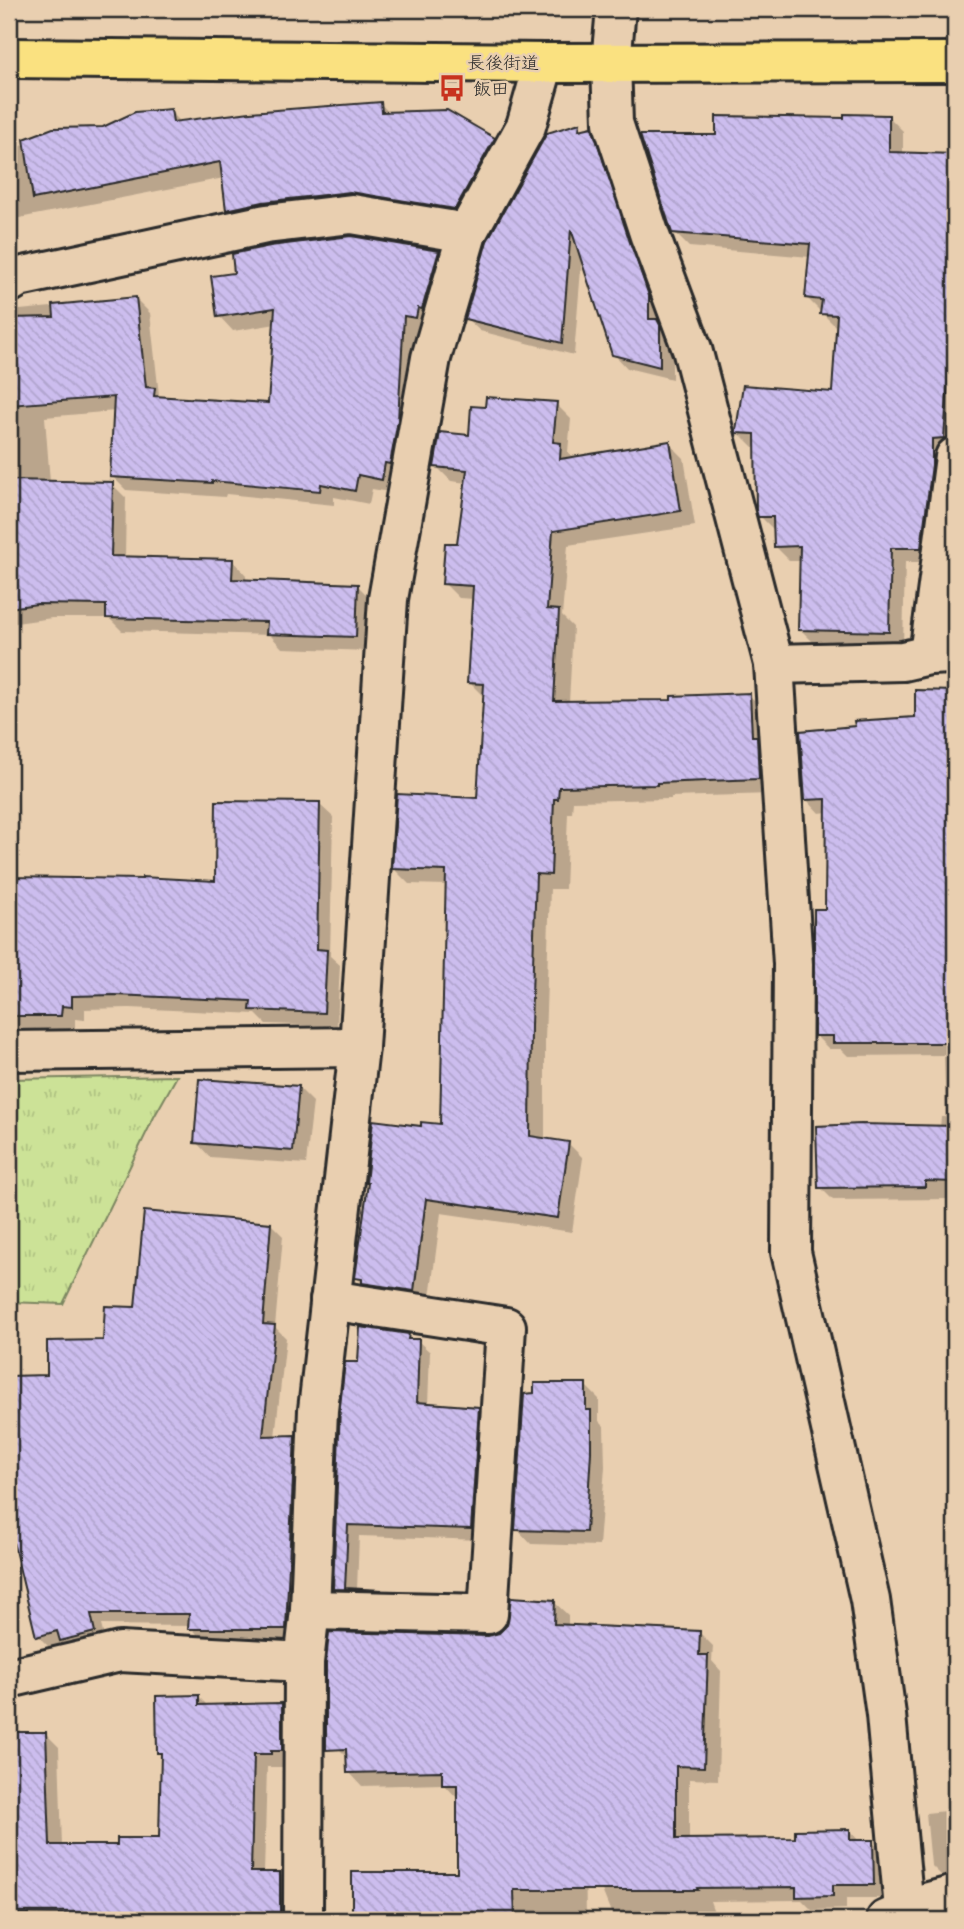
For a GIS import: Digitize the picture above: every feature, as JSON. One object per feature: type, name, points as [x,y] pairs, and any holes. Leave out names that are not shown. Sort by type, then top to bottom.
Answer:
[{"type":"main road","name":"長後街道","points":[[9,58],[544,63],[955,62]]},
{"type":"street","points":[[616,9],[611,62],[612,123],[692,349],[774,664],[793,964],[791,1252],[870,1600],[886,1715],[899,1918],[925,1903],[955,1895]]},
{"type":"street","points":[[303,1920],[304,1662],[310,1610],[318,1410],[359,1047],[388,599],[431,358],[467,233],[526,126],[544,63]]},
{"type":"street","points":[[9,283],[19,277],[266,224],[352,215],[467,233]]},
{"type":"street","points":[[774,664],[903,661],[942,654],[955,457]]},
{"type":"street","points":[[9,1051],[359,1047]]},
{"type":"street","points":[[310,1610],[488,1614],[492,1559],[506,1327],[330,1300]]},
{"type":"street","points":[[11,1668],[120,1651],[304,1662]]},
{"type":"green space","points":[[177,1076],[154,1117],[63,1304],[9,1302],[9,1079]]},
{"type":"building","points":[[381,102],[382,112],[447,110],[495,138],[455,209],[350,192],[263,202],[226,210],[220,162],[33,199],[24,139],[53,128],[103,127],[135,112],[171,109],[173,122],[250,112]]},
{"type":"building","points":[[844,114],[889,115],[889,152],[955,154],[955,327],[952,327],[944,438],[932,439],[932,465],[921,548],[891,548],[889,632],[798,630],[800,546],[774,547],[773,517],[758,517],[756,510],[755,434],[736,433],[743,385],[832,392],[837,315],[820,314],[822,300],[805,298],[810,244],[672,233],[640,135],[716,135],[716,116],[844,118]]},
{"type":"building","points":[[580,123],[579,130],[592,127],[649,296],[649,319],[657,319],[660,325],[660,367],[612,355],[571,229],[562,343],[465,319],[487,241],[547,133]]},
{"type":"building","points":[[351,236],[439,251],[422,309],[418,308],[416,318],[404,316],[398,420],[390,464],[385,463],[382,480],[358,475],[355,491],[321,484],[320,491],[212,481],[110,477],[114,397],[9,405],[9,318],[54,317],[53,305],[136,297],[146,387],[155,388],[154,396],[268,403],[275,308],[217,317],[211,276],[234,273],[232,254],[270,246]]},
{"type":"building","points":[[486,397],[557,402],[553,442],[561,443],[560,459],[670,441],[681,511],[553,531],[547,609],[559,610],[554,701],[671,700],[671,696],[750,693],[752,736],[757,736],[759,779],[559,787],[558,799],[554,799],[551,875],[536,874],[530,1136],[569,1142],[558,1218],[426,1199],[414,1291],[362,1283],[362,1279],[355,1278],[368,1183],[373,1120],[421,1126],[421,1122],[440,1124],[446,871],[392,869],[397,794],[477,798],[484,684],[467,683],[473,586],[442,584],[445,543],[457,543],[467,470],[434,467],[440,432],[469,435],[471,406],[485,407]]},
{"type":"building","points":[[9,480],[113,482],[111,556],[233,559],[232,579],[358,584],[356,637],[266,634],[267,622],[106,618],[106,605],[37,604],[9,608]]},
{"type":"building","points":[[915,690],[955,691],[955,1043],[833,1043],[833,1036],[814,1036],[814,909],[825,909],[826,799],[805,800],[800,731],[855,726],[854,721],[915,717]]},
{"type":"building","points":[[216,801],[320,802],[317,949],[327,950],[324,1013],[250,1010],[251,1001],[115,995],[72,996],[72,1007],[62,1006],[61,1016],[9,1016],[9,877],[142,877],[215,881]]},
{"type":"building","points":[[199,1079],[299,1086],[293,1151],[194,1143]]},
{"type":"building","points":[[816,1126],[955,1126],[955,1182],[925,1181],[925,1187],[818,1188]]},
{"type":"building","points":[[144,1211],[271,1223],[263,1324],[275,1325],[263,1436],[295,1435],[286,1629],[188,1629],[189,1614],[91,1614],[95,1632],[60,1641],[57,1631],[36,1637],[9,1525],[9,1376],[47,1375],[47,1341],[103,1340],[105,1306],[135,1307]]},
{"type":"building","points":[[360,1327],[409,1334],[408,1339],[419,1339],[417,1402],[479,1407],[471,1529],[348,1525],[345,1588],[382,1590],[333,1589],[340,1406],[345,1362],[358,1362]]},
{"type":"building","points":[[534,1383],[586,1383],[586,1410],[591,1410],[591,1452],[586,1532],[515,1530],[524,1394],[534,1393]]},
{"type":"building","points":[[511,1597],[555,1600],[554,1624],[700,1631],[699,1655],[708,1655],[704,1767],[676,1766],[676,1839],[795,1838],[795,1830],[850,1829],[850,1840],[873,1840],[874,1885],[833,1885],[833,1896],[796,1897],[796,1887],[514,1890],[515,1920],[352,1919],[352,1872],[457,1872],[457,1785],[442,1785],[442,1771],[347,1773],[346,1749],[326,1750],[326,1663],[329,1632],[488,1636],[499,1633],[507,1625]]},
{"type":"building","points":[[199,1695],[199,1705],[282,1703],[282,1751],[254,1754],[251,1872],[280,1872],[280,1916],[251,1916],[251,1920],[157,1920],[98,1919],[98,1914],[9,1913],[9,1732],[46,1732],[50,1845],[117,1845],[117,1838],[159,1838],[161,1753],[157,1753],[156,1696]]},
{"type":"place","name":"飯田","points":[[452,88]]}]
